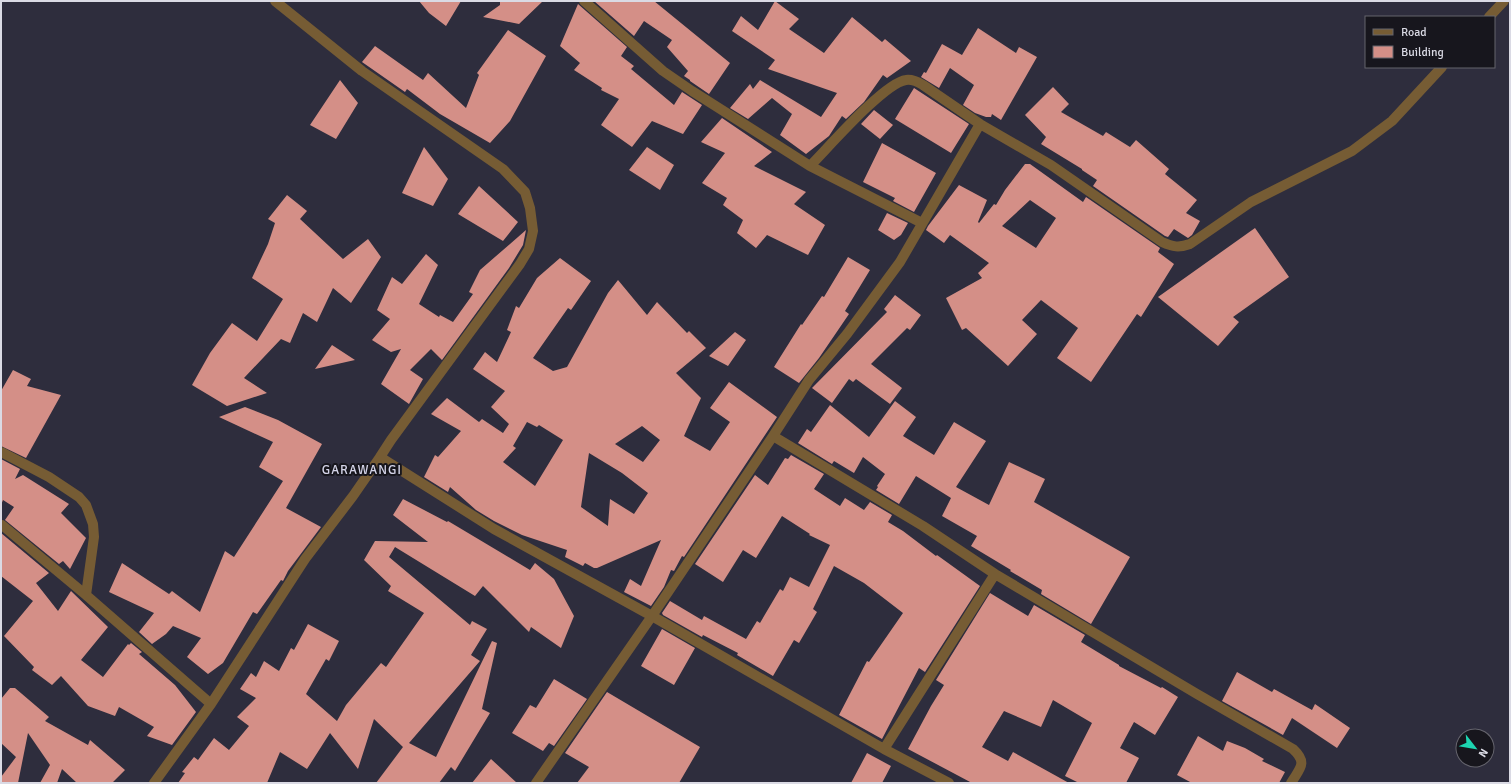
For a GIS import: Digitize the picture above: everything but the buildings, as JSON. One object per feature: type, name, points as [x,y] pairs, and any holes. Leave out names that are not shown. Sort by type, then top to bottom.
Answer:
[{"type":"street","points":[[154,783],[211,704],[305,559],[353,496],[391,440],[520,264],[529,249],[533,231],[530,208],[525,192],[503,169],[362,71],[275,1]]},
{"type":"street","points":[[584,1],[663,71],[810,166],[922,224]]},
{"type":"street","points":[[1490,16],[1504,1]]},
{"type":"street","points":[[810,166],[870,104],[898,82],[907,79],[923,85],[980,124],[1051,165],[1162,242],[1182,247],[1190,244],[1251,202],[1352,151],[1392,121],[1441,68]]},
{"type":"street","points":[[536,783],[652,616],[809,380],[847,334],[900,262],[980,124]]},
{"type":"street","points":[[773,436],[923,526],[995,574],[1293,749],[1299,754],[1302,762],[1291,783]]},
{"type":"street","points":[[1,452],[49,477],[79,497],[86,505],[93,524],[94,538],[86,595]]},
{"type":"street","points":[[380,457],[494,529],[652,616],[884,749],[950,783]]},
{"type":"street","points":[[2,525],[86,595],[211,704]]},
{"type":"street","points":[[884,749],[995,574]]},
{"type":"district","name":"GARAWANGI","points":[[362,470]]}]
